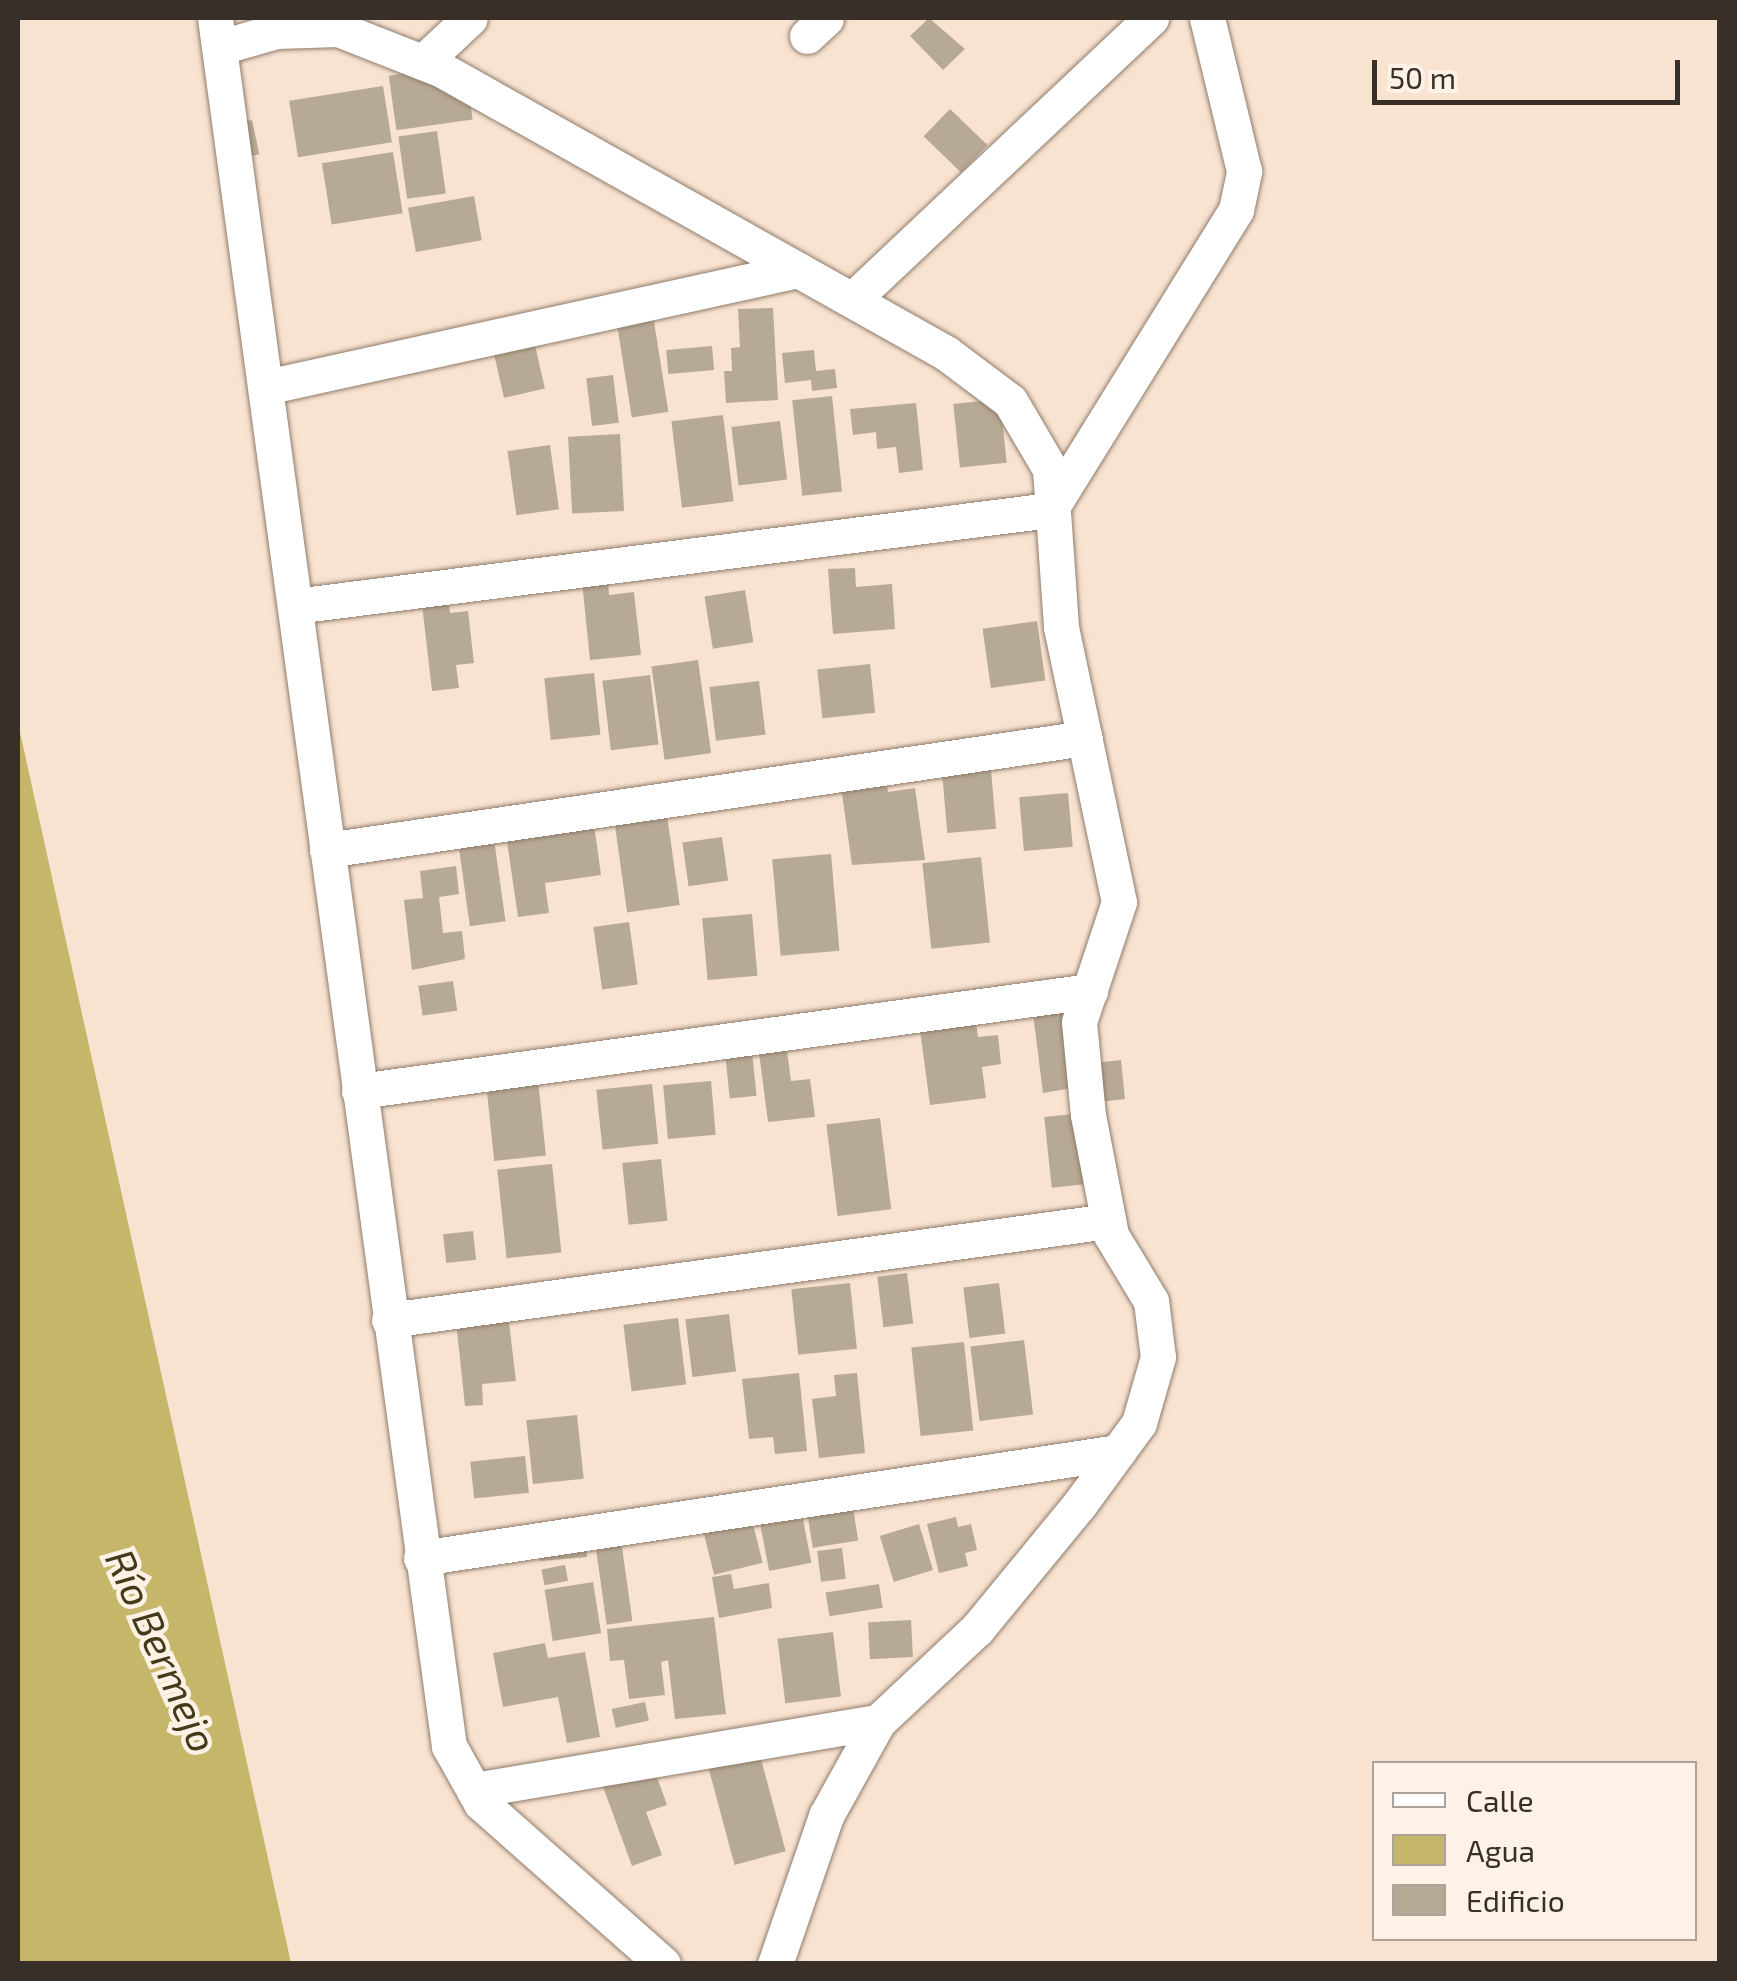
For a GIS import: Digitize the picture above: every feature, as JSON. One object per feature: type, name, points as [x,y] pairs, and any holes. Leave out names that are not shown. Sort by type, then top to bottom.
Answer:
[{"type":"street","points":[[423,62],[470,18]]},
{"type":"street","points":[[852,300],[1152,18]]},
{"type":"street","points":[[1050,510],[1236,210],[1244,171],[1207,18]]},
{"type":"street","points":[[663,1964],[474,1790],[449,1746],[218,32],[338,30],[423,62],[946,353],[1010,401],[1050,469],[1061,627],[1119,902],[1079,1022],[1108,1221],[1151,1301],[1158,1357],[1139,1423],[1118,1452],[977,1629],[878,1722],[826,1816],[775,1964]]},
{"type":"street","points":[[266,387],[798,270]]},
{"type":"street","points":[[294,606],[1050,510]]},
{"type":"street","points":[[327,850],[1085,738]]},
{"type":"street","points":[[359,1091],[1090,992]]},
{"type":"street","points":[[389,1320],[1108,1221]]},
{"type":"street","points":[[421,1558],[1118,1452]]},
{"type":"street","points":[[474,1790],[878,1722]]},
{"type":"water","name":"Río Bermejo","points":[[18,723],[291,1963],[18,1963]]},
{"type":"building","points":[[929,18],[965,49],[943,70],[910,36]]},
{"type":"building","points":[[465,65],[473,119],[396,130],[389,76]]},
{"type":"building","points":[[383,86],[392,142],[298,157],[289,101]]},
{"type":"building","points":[[950,109],[987,145],[961,172],[924,136]]},
{"type":"building","points":[[252,120],[259,154],[233,160],[226,126]]},
{"type":"building","points":[[437,131],[446,193],[407,199],[398,136]]},
{"type":"building","points":[[393,152],[403,213],[332,224],[322,163]]},
{"type":"building","points":[[474,196],[482,240],[416,252],[408,208]]},
{"type":"building","points":[[773,308],[778,400],[726,403],[724,371],[732,371],[731,348],[740,347],[738,309]]},
{"type":"building","points":[[653,315],[668,412],[632,418],[616,321]]},
{"type":"building","points":[[531,328],[545,388],[504,398],[490,337]]},
{"type":"building","points":[[712,346],[714,370],[668,374],[666,350]]},
{"type":"building","points":[[814,350],[816,371],[835,369],[837,388],[812,391],[811,380],[785,383],[782,353]]},
{"type":"building","points":[[613,375],[619,423],[592,426],[586,378]]},
{"type":"building","points":[[832,396],[842,491],[802,496],[792,400]]},
{"type":"building","points":[[1000,399],[1007,463],[960,468],[953,404]]},
{"type":"building","points":[[916,403],[923,470],[899,473],[896,447],[877,449],[876,432],[853,435],[850,409]]},
{"type":"building","points":[[723,415],[734,501],[682,508],[671,421]]},
{"type":"building","points":[[780,421],[787,480],[739,486],[731,427]]},
{"type":"building","points":[[620,434],[624,511],[572,514],[568,437]]},
{"type":"building","points":[[550,445],[559,509],[516,515],[507,451]]},
{"type":"building","points":[[855,568],[856,587],[892,584],[895,629],[833,634],[828,569]]},
{"type":"building","points":[[608,579],[609,595],[634,592],[641,655],[590,660],[582,582]]},
{"type":"building","points":[[745,590],[753,642],[713,649],[705,596]]},
{"type":"building","points":[[448,594],[450,613],[468,611],[474,663],[456,665],[459,688],[432,691],[421,596]]},
{"type":"building","points":[[1037,621],[1045,680],[991,688],[983,629]]},
{"type":"building","points":[[698,660],[711,753],[665,760],[651,667]]},
{"type":"building","points":[[870,664],[875,713],[822,718],[817,670]]},
{"type":"building","points":[[594,673],[600,735],[551,740],[544,678]]},
{"type":"building","points":[[650,675],[659,744],[611,750],[602,681]]},
{"type":"building","points":[[759,681],[766,735],[716,741],[709,687]]},
{"type":"building","points":[[991,770],[996,829],[947,833],[942,774]]},
{"type":"building","points":[[885,774],[888,792],[915,788],[925,860],[852,865],[840,780]]},
{"type":"building","points":[[1068,793],[1073,847],[1024,851],[1019,797]]},
{"type":"building","points":[[666,808],[680,905],[627,912],[614,815]]},
{"type":"building","points":[[593,817],[601,875],[545,883],[549,913],[518,917],[505,828]]},
{"type":"building","points":[[722,837],[728,881],[689,886],[682,843]]},
{"type":"building","points":[[494,839],[506,921],[470,926],[458,844]]},
{"type":"building","points":[[831,854],[839,951],[781,956],[772,859]]},
{"type":"building","points":[[981,857],[990,943],[931,949],[922,863]]},
{"type":"building","points":[[456,866],[459,894],[439,897],[443,933],[462,931],[465,959],[412,970],[404,900],[423,898],[420,871]]},
{"type":"building","points":[[752,914],[757,976],[708,980],[702,918]]},
{"type":"building","points":[[629,922],[638,984],[602,989],[593,927]]},
{"type":"building","points":[[453,981],[457,1011],[423,1016],[418,986]]},
{"type":"building","points":[[1085,989],[1094,1063],[1121,1060],[1125,1099],[1099,1102],[1096,1084],[1043,1093],[1031,998]]},
{"type":"building","points":[[973,1001],[978,1037],[998,1035],[1001,1064],[982,1067],[986,1098],[930,1105],[917,1007]]},
{"type":"building","points":[[784,1027],[791,1081],[810,1079],[815,1117],[768,1122],[756,1030]]},
{"type":"building","points":[[752,1052],[757,1096],[730,1099],[725,1055]]},
{"type":"building","points":[[538,1080],[546,1156],[494,1161],[486,1085]]},
{"type":"building","points":[[711,1081],[716,1135],[668,1139],[663,1085]]},
{"type":"building","points":[[652,1084],[658,1144],[603,1150],[596,1090]]},
{"type":"building","points":[[1093,1112],[1100,1183],[1052,1188],[1044,1117]]},
{"type":"building","points":[[880,1118],[891,1209],[838,1216],[826,1125]]},
{"type":"building","points":[[661,1159],[667,1221],[629,1225],[622,1163]]},
{"type":"building","points":[[552,1164],[561,1253],[507,1258],[497,1170]]},
{"type":"building","points":[[473,1231],[476,1260],[446,1263],[443,1234]]},
{"type":"building","points":[[907,1273],[913,1324],[883,1327],[877,1277]]},
{"type":"building","points":[[850,1283],[857,1349],[798,1355],[791,1289]]},
{"type":"building","points":[[999,1283],[1005,1334],[969,1338],[963,1287]]},
{"type":"building","points":[[507,1306],[516,1381],[482,1384],[483,1405],[465,1406],[455,1312]]},
{"type":"building","points":[[729,1314],[736,1372],[692,1377],[685,1319]]},
{"type":"building","points":[[678,1318],[686,1385],[632,1391],[623,1325]]},
{"type":"building","points":[[1024,1340],[1033,1414],[980,1421],[970,1347]]},
{"type":"building","points":[[964,1342],[973,1431],[921,1436],[911,1348]]},
{"type":"building","points":[[799,1373],[807,1451],[775,1454],[773,1437],[749,1439],[742,1379]]},
{"type":"building","points":[[857,1373],[865,1453],[819,1458],[812,1399],[836,1396],[834,1375]]},
{"type":"building","points":[[577,1415],[584,1479],[533,1484],[526,1420]]},
{"type":"building","points":[[525,1456],[529,1493],[474,1499],[470,1462]]},
{"type":"building","points":[[851,1495],[858,1540],[813,1548],[806,1502]]},
{"type":"building","points":[[799,1499],[811,1563],[769,1571],[757,1507]]},
{"type":"building","points":[[956,1517],[958,1527],[971,1524],[977,1550],[965,1553],[968,1566],[939,1573],[927,1524]]},
{"type":"building","points":[[752,1520],[763,1563],[714,1575],[703,1532]]},
{"type":"building","points":[[919,1524],[933,1570],[894,1582],[880,1536]]},
{"type":"building","points":[[619,1526],[632,1621],[607,1625],[593,1530]]},
{"type":"building","points":[[585,1533],[587,1557],[540,1561],[538,1537]]},
{"type":"building","points":[[842,1548],[846,1579],[821,1582],[817,1551]]},
{"type":"building","points":[[565,1565],[568,1581],[544,1585],[541,1570]]},
{"type":"building","points":[[731,1574],[734,1589],[769,1583],[772,1608],[719,1618],[712,1577]]},
{"type":"building","points":[[593,1582],[601,1633],[553,1641],[545,1590]]},
{"type":"building","points":[[879,1584],[883,1608],[829,1616],[826,1592]]},
{"type":"building","points":[[714,1617],[726,1714],[675,1719],[668,1660],[661,1662],[665,1695],[629,1699],[624,1660],[610,1661],[607,1629]]},
{"type":"building","points":[[911,1620],[913,1657],[870,1659],[868,1622]]},
{"type":"building","points":[[833,1632],[841,1697],[785,1703],[777,1639]]},
{"type":"building","points":[[545,1643],[548,1658],[585,1652],[600,1737],[567,1743],[558,1697],[503,1707],[493,1653]]},
{"type":"building","points":[[645,1702],[649,1721],[616,1728],[612,1709]]},
{"type":"building","points":[[757,1744],[786,1851],[735,1865],[706,1758]]},
{"type":"building","points":[[649,1755],[667,1805],[646,1812],[662,1855],[632,1866],[598,1773]]}]
